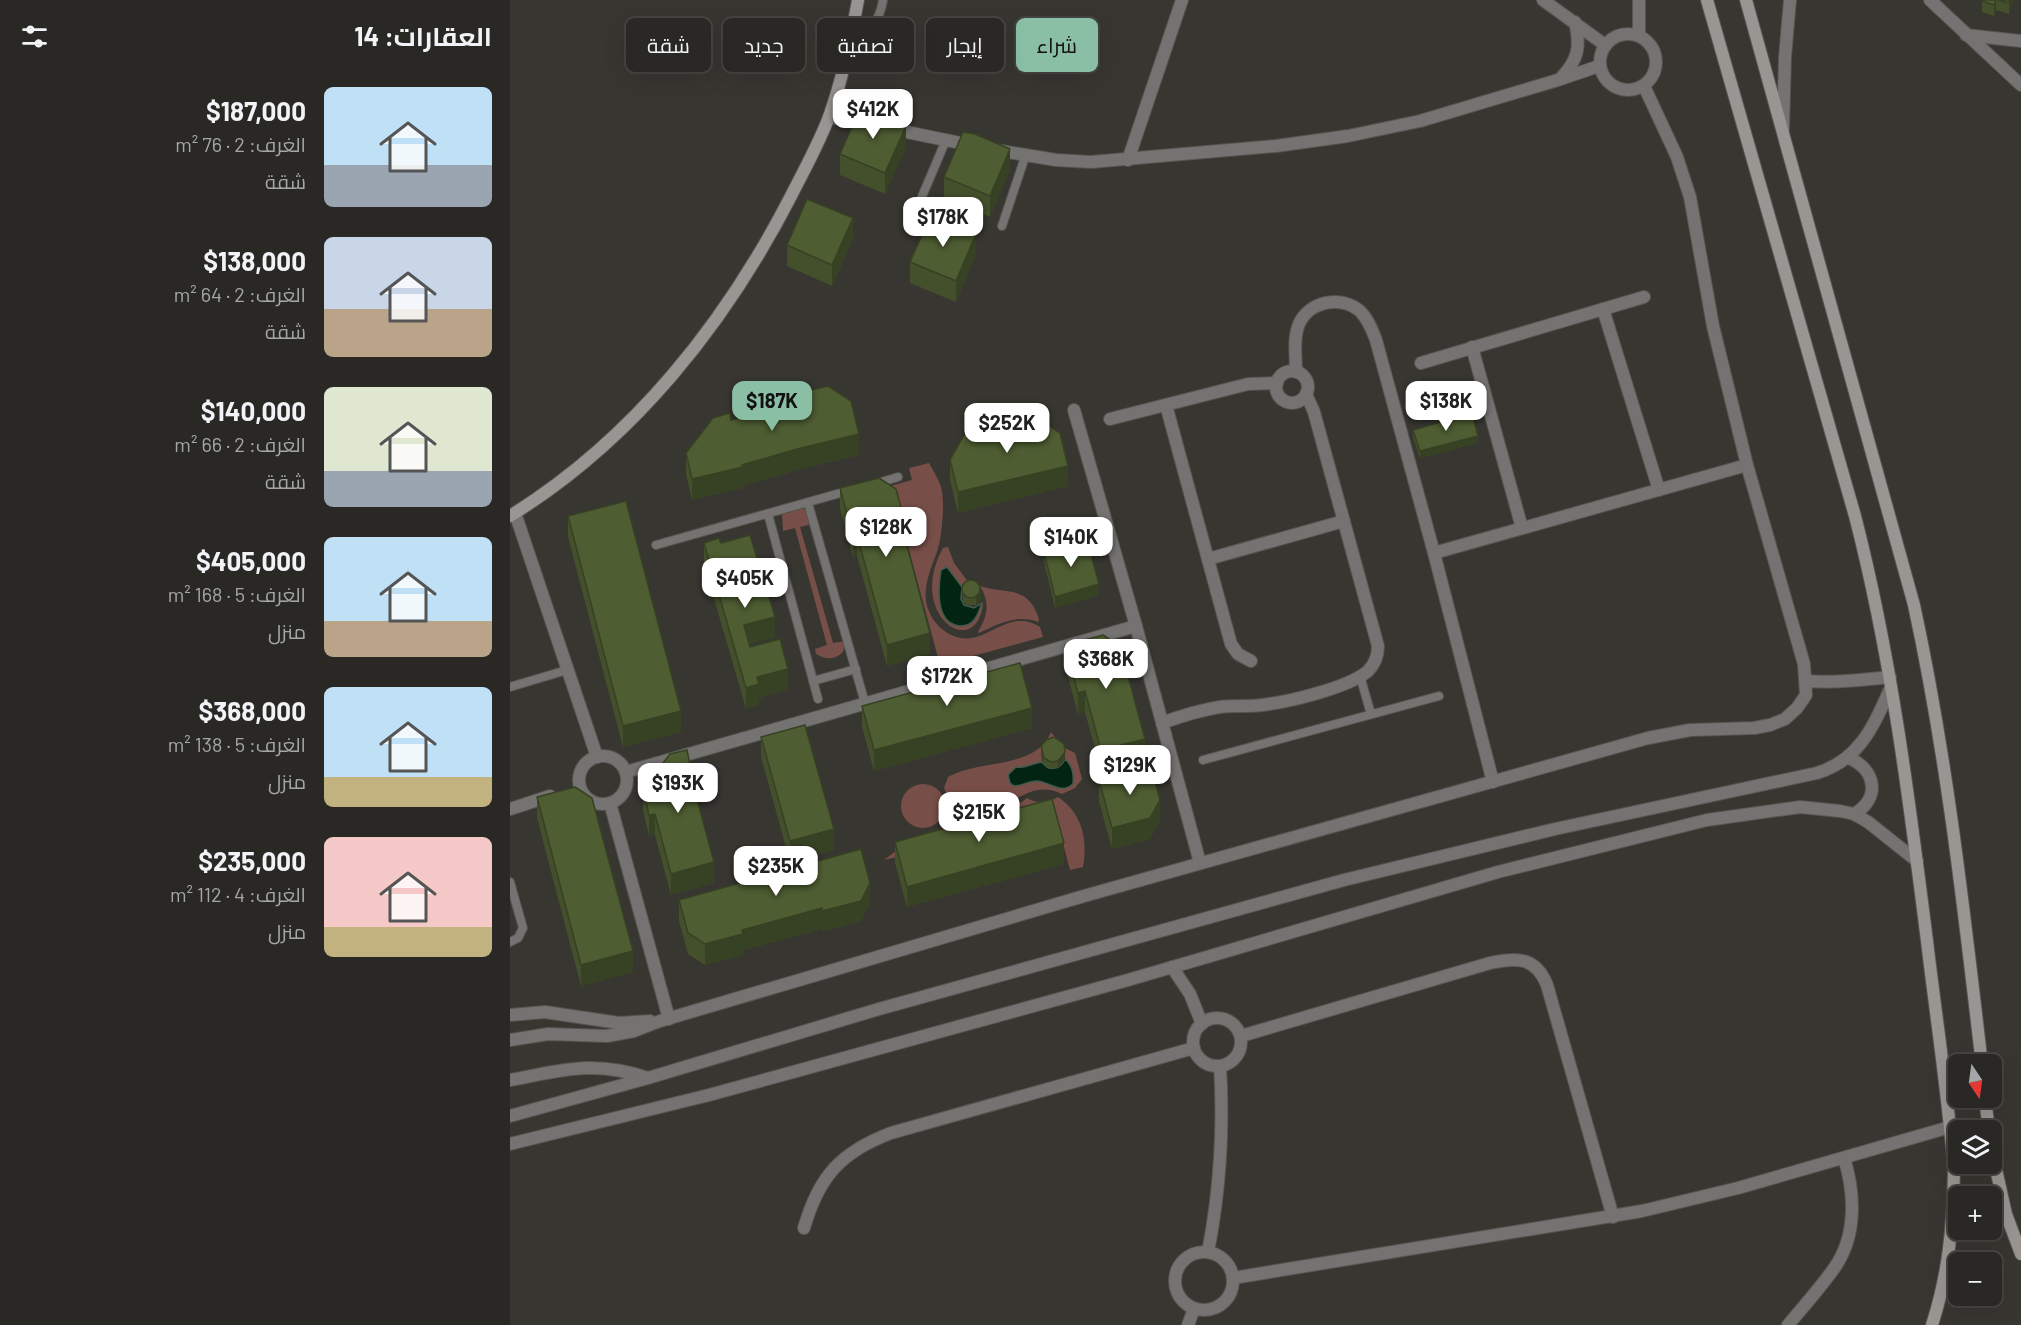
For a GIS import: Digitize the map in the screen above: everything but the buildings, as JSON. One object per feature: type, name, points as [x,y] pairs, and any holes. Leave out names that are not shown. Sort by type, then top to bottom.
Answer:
[{"type":"main road","points":[[855,18],[858,0]]},
{"type":"main road","points":[[1707,0],[1857,526],[1874,596],[1890,682],[1917,861],[1949,1120]]},
{"type":"main road","points":[[1746,0],[1914,605],[1942,754],[1958,859],[1981,1054]]},
{"type":"main road","points":[[513,515],[546,493],[600,449],[650,401],[692,352],[731,297],[768,238],[829,117],[842,72]]},
{"type":"main road","points":[[1932,1325],[1944,1282],[1953,1221],[1954,1174]]},
{"type":"main road","points":[[1997,1174],[2006,1214],[2021,1254]]},
{"type":"street","points":[[1128,160],[1182,0]]},
{"type":"street","points":[[1543,0],[1605,45]]},
{"type":"street","points":[[1639,0],[1639,36]]},
{"type":"street","points":[[1783,133],[1785,57],[1790,0]]},
{"type":"street","points":[[1930,0],[2021,86]]},
{"type":"street","points":[[1558,80],[1570,69],[1577,54],[1579,38],[1575,22]]},
{"type":"street","points":[[1626,34],[1639,36],[1655,53],[1656,65],[1652,77],[1644,86],[1633,90],[1622,90],[1611,85],[1603,77],[1599,66],[1600,55],[1605,45],[1615,37],[1626,34]]},
{"type":"street","points":[[1966,35],[2021,41]]},
{"type":"street","points":[[829,117],[1025,156],[1091,162],[1128,160],[1275,146],[1348,136],[1420,121],[1599,66]]},
{"type":"street","points":[[510,1041],[548,1034],[606,1036],[634,1031],[1200,863],[1648,738],[1690,730],[1754,728],[1785,719],[1806,695],[1807,681],[1802,654],[1747,465],[1711,317],[1690,197],[1677,157],[1644,86]]},
{"type":"street","points":[[1420,363],[1644,297]]},
{"type":"street","points":[[1296,372],[1296,333],[1300,322],[1316,306],[1327,302],[1338,302],[1349,305],[1367,319],[1376,340],[1434,553],[1493,782]]},
{"type":"street","points":[[1603,309],[1659,490]]},
{"type":"street","points":[[1472,347],[1522,528]]},
{"type":"street","points":[[1162,723],[1202,710],[1286,701],[1329,689],[1360,676],[1374,664],[1378,646],[1314,411],[1306,394],[1306,380],[1291,371],[1282,374],[1277,382],[1279,396],[1286,402],[1295,402],[1306,394]]},
{"type":"street","points":[[1110,419],[1248,384],[1277,382]]},
{"type":"street","points":[[1166,405],[1231,644],[1238,654],[1251,661]]},
{"type":"street","points":[[1074,410],[1136,626],[1200,863]]},
{"type":"street","points":[[1434,553],[1747,465]]},
{"type":"street","points":[[513,515],[597,757]]},
{"type":"street","points":[[1208,559],[1344,521]]},
{"type":"street","points":[[626,772],[1136,626]]},
{"type":"street","points":[[510,1116],[648,1078],[879,1009],[1344,880],[1555,829],[1828,770],[1849,758],[1866,736],[1890,682],[1807,681]]},
{"type":"street","points":[[510,809],[570,790],[585,795],[600,804],[610,803],[625,791],[626,772],[614,758],[597,757],[588,761],[582,768],[570,790]]},
{"type":"street","points":[[1849,758],[1865,769],[1872,787],[1869,800],[1860,811],[1854,814]]},
{"type":"street","points":[[610,803],[665,1020]]},
{"type":"street","points":[[510,1144],[709,1095],[1172,967],[1498,872],[1707,820],[1800,807],[1826,808],[1854,814],[1868,822],[1917,861]]},
{"type":"street","points":[[1241,1036],[1490,963],[1513,960],[1533,965],[1542,974],[1547,985],[1613,1217]]},
{"type":"street","points":[[1172,967],[1190,994],[1202,1024]]},
{"type":"street","points":[[510,1015],[545,1012],[619,1023],[665,1020]]},
{"type":"street","points":[[1215,1018],[1234,1025],[1241,1036],[1237,1056],[1233,1061],[1220,1066],[1213,1066],[1201,1060],[1194,1048],[1195,1035],[1202,1024],[1215,1018]]},
{"type":"street","points":[[804,1228],[813,1199],[828,1174],[850,1153],[869,1142],[891,1133],[1194,1048]]},
{"type":"street","points":[[1208,1252],[1219,1188],[1222,1141],[1220,1066]]},
{"type":"street","points":[[510,1080],[586,1067],[617,1069],[648,1078]]},
{"type":"street","points":[[1233,1278],[1613,1217],[1728,1191],[1948,1128]]},
{"type":"street","points":[[1788,1325],[1836,1266],[1848,1236],[1852,1205],[1849,1174],[1844,1158]]},
{"type":"street","points":[[1201,1252],[1208,1252],[1222,1258],[1228,1264],[1233,1278],[1232,1293],[1222,1305],[1208,1311],[1194,1309],[1182,1301],[1175,1288],[1176,1274],[1182,1262],[1201,1252]]},
{"type":"street","points":[[1188,1325],[1194,1309]]},
{"type":"lane","points":[[876,18],[883,0]]},
{"type":"lane","points":[[912,220],[946,140]]},
{"type":"lane","points":[[1002,226],[1025,156]]},
{"type":"lane","points":[[656,545],[898,477]]},
{"type":"lane","points":[[808,502],[865,703]]},
{"type":"lane","points":[[768,514],[818,699]]},
{"type":"lane","points":[[510,687],[567,669]]},
{"type":"lane","points":[[813,681],[855,669]]},
{"type":"lane","points":[[1360,676],[1371,714]]},
{"type":"lane","points":[[1203,760],[1439,696]]},
{"type":"lane","points":[[510,882],[523,928],[518,938],[510,942]]},
{"type":"shaded area","points":[[929,463],[940,484],[943,498],[940,537],[926,588],[927,605],[934,620],[942,629],[956,637],[980,636],[1003,625],[1027,621],[1040,627],[1043,637],[940,665],[898,509],[876,490],[912,480],[909,468]]},
{"type":"shaded area","points":[[802,507],[812,524],[800,527],[833,643],[846,641],[843,652],[834,658],[816,654],[815,649],[827,645],[795,528],[783,531],[782,514],[786,510]]},
{"type":"shaded area","points":[[948,547],[954,563],[969,583],[962,587],[948,568],[941,570],[939,598],[967,625],[975,620],[982,603],[977,621],[968,629],[957,629],[946,623],[937,610],[933,593],[934,572],[943,548]]},
{"type":"shaded area","points":[[947,567],[962,587],[961,599],[964,605],[974,608],[982,603],[970,624],[961,626],[953,624],[946,620],[942,613],[939,596],[940,578],[941,570]]},
{"type":"shaded area","points":[[980,586],[1023,596],[1034,608],[1038,622],[1015,620],[1000,623],[979,633],[986,609],[985,598]]},
{"type":"shaded area","points":[[1051,732],[1059,742],[1041,753],[1042,762],[1016,767],[1020,786],[1030,782],[1039,782],[1058,789],[1070,764],[1065,759],[1065,748],[1075,753],[1082,779],[1075,788],[1062,794],[1047,790],[1032,791],[980,818],[966,819],[951,814],[949,799],[944,788],[948,777],[960,771],[1005,762],[1033,753]]},
{"type":"shaded area","points":[[1065,759],[1071,767],[1073,777],[1073,784],[1068,787],[1060,788],[1037,781],[1017,786],[1010,783],[1008,775],[1016,767],[1042,762],[1054,768],[1060,766]]},
{"type":"shaded area","points":[[923,784],[938,791],[945,806],[938,821],[923,828],[908,821],[901,806],[908,791]]},
{"type":"shaded area","points":[[1058,797],[1066,803],[1078,819],[1085,846],[1083,867],[1070,870],[1056,817],[884,860],[896,851],[940,829],[1004,815],[1027,798],[1043,802]]}]
